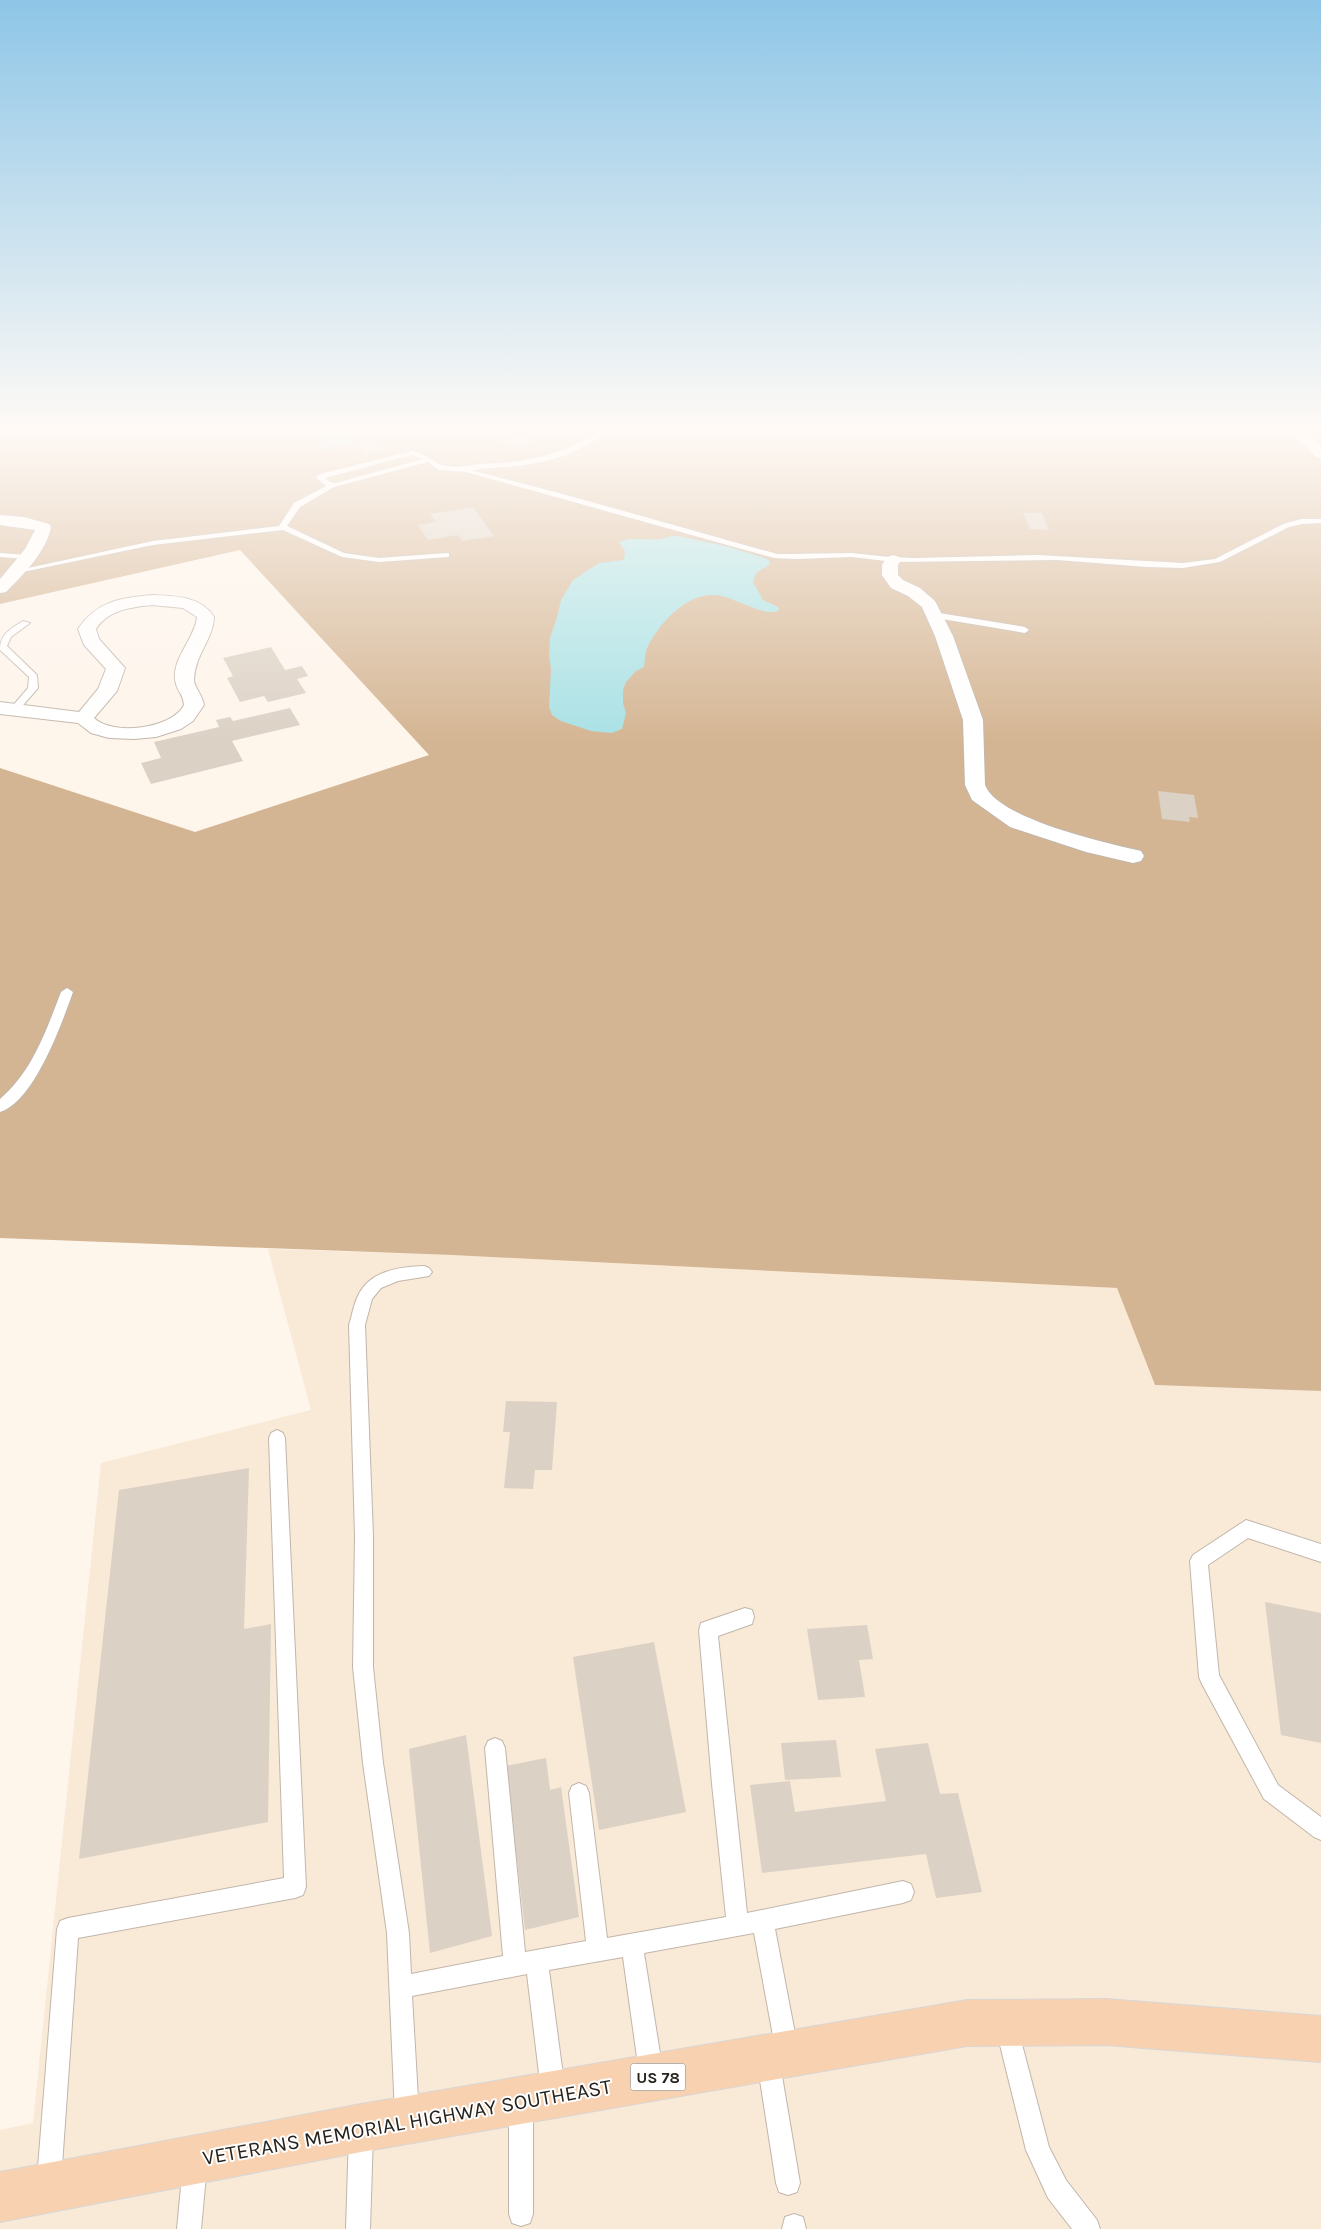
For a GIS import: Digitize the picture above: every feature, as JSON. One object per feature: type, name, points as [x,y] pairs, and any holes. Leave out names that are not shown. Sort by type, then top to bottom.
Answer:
[{"type":"main road","name":"VETERANS MEMORIAL HIGHWAY SOUTHEAST","points":[[0,2197],[361,2128],[967,2023],[1106,2022],[1321,2040]]},
{"type":"street","points":[[0,588],[23,564],[41,534]]},
{"type":"street","points":[[893,560],[890,565],[890,575],[897,584],[923,599],[929,605],[944,636],[973,720],[975,785],[979,796],[1018,822],[1094,847],[1132,856]]},
{"type":"street","points":[[152,600],[178,602],[197,608],[202,613],[205,626],[189,657],[186,669],[185,684],[193,695],[194,705],[185,718],[167,729],[140,733],[103,730],[86,723],[84,718],[107,690],[116,668],[90,641],[87,634],[90,623],[97,616],[106,610],[123,604],[152,600]]},
{"type":"street","points":[[8,708],[84,718]]},
{"type":"lane","points":[[0,555],[23,564],[153,543],[230,534]]},
{"type":"lane","points":[[295,534],[342,555],[379,560],[446,555]]},
{"type":"lane","points":[[695,534],[751,550],[789,558],[853,555],[893,560],[1057,558],[1159,566],[1202,564],[1230,555],[1266,534]]},
{"type":"lane","points":[[933,615],[1025,630]]},
{"type":"lane","points":[[8,708],[33,688],[34,677],[2,647],[2,642],[10,632],[26,623]]},
{"type":"lane","points":[[0,1107],[10,1100],[27,1078],[43,1051],[67,992]]},
{"type":"lane","points":[[407,2120],[398,1933],[373,1763],[363,1667],[364,1537],[357,1325],[365,1297],[375,1283],[402,1273],[424,1272]]},
{"type":"lane","points":[[48,2188],[68,1929],[295,1887],[277,1438]]},
{"type":"lane","points":[[1321,1553],[1246,1529],[1200,1561],[1209,1677],[1271,1792],[1321,1830]]},
{"type":"lane","points":[[738,1925],[722,1784],[708,1630],[745,1617]]},
{"type":"lane","points":[[495,1748],[526,1963],[538,2098],[521,2214]]},
{"type":"lane","points":[[579,1793],[598,1950]]},
{"type":"lane","points":[[400,1987],[763,1921],[903,1892]]},
{"type":"lane","points":[[763,1921],[778,2056],[788,2183]]},
{"type":"lane","points":[[632,1944],[652,2078]]},
{"type":"lane","points":[[1006,2023],[1038,2150],[1057,2189],[1088,2229]]},
{"type":"lane","points":[[358,2229],[361,2128]]},
{"type":"lane","points":[[188,2229],[196,2160]]},
{"type":"shaded area","points":[[0,534],[1321,534],[1321,1391],[1155,1385],[1117,1288],[452,1255],[0,1238],[0,768],[195,832],[429,755],[240,550],[0,604]]},
{"type":"shaded area","points":[[268,1249],[452,1255],[1117,1288],[1155,1385],[1321,1391],[1321,2229],[0,2229],[0,2130],[33,2123],[101,1463],[311,1410]]},
{"type":"water","points":[[671,536],[729,547],[767,559],[770,562],[769,565],[756,573],[753,582],[763,600],[778,607],[779,610],[773,612],[757,609],[722,596],[714,595],[694,599],[684,604],[660,627],[648,647],[644,667],[636,671],[626,682],[623,690],[623,703],[626,713],[622,729],[612,733],[591,731],[561,721],[552,715],[549,707],[551,669],[549,654],[550,638],[561,600],[573,580],[599,563],[624,560],[625,551],[619,542],[631,539],[658,539]]},
{"type":"building","points":[[424,534],[493,534],[494,536],[462,541],[458,535],[428,540]]},
{"type":"building","points":[[271,647],[285,670],[302,666],[308,676],[297,679],[306,693],[268,702],[264,696],[240,702],[227,678],[233,676],[223,658]]},
{"type":"building","points":[[290,708],[300,725],[232,741],[243,761],[151,784],[141,763],[161,758],[154,742],[219,727],[216,720],[230,717],[233,721]]},
{"type":"building","points":[[1158,791],[1194,795],[1198,818],[1189,817],[1190,822],[1162,819]]},
{"type":"building","points":[[506,1401],[557,1402],[552,1470],[535,1470],[533,1489],[504,1488],[510,1432],[503,1432]]},
{"type":"building","points":[[249,1468],[244,1629],[271,1624],[268,1822],[79,1859],[119,1490]]},
{"type":"building","points":[[1265,1602],[1321,1613],[1321,1743],[1281,1735]]},
{"type":"building","points":[[867,1625],[873,1659],[859,1660],[865,1697],[818,1700],[807,1629]]},
{"type":"building","points":[[654,1642],[686,1812],[599,1830],[573,1657]]},
{"type":"building","points":[[466,1735],[492,1936],[430,1953],[409,1749]]},
{"type":"building","points":[[836,1740],[841,1777],[785,1780],[781,1743]]},
{"type":"building","points":[[928,1743],[940,1794],[958,1793],[982,1892],[936,1898],[926,1854],[762,1873],[750,1785],[790,1781],[795,1812],[886,1801],[875,1749]]},
{"type":"building","points":[[546,1758],[550,1790],[561,1787],[579,1917],[525,1930],[506,1766]]}]
